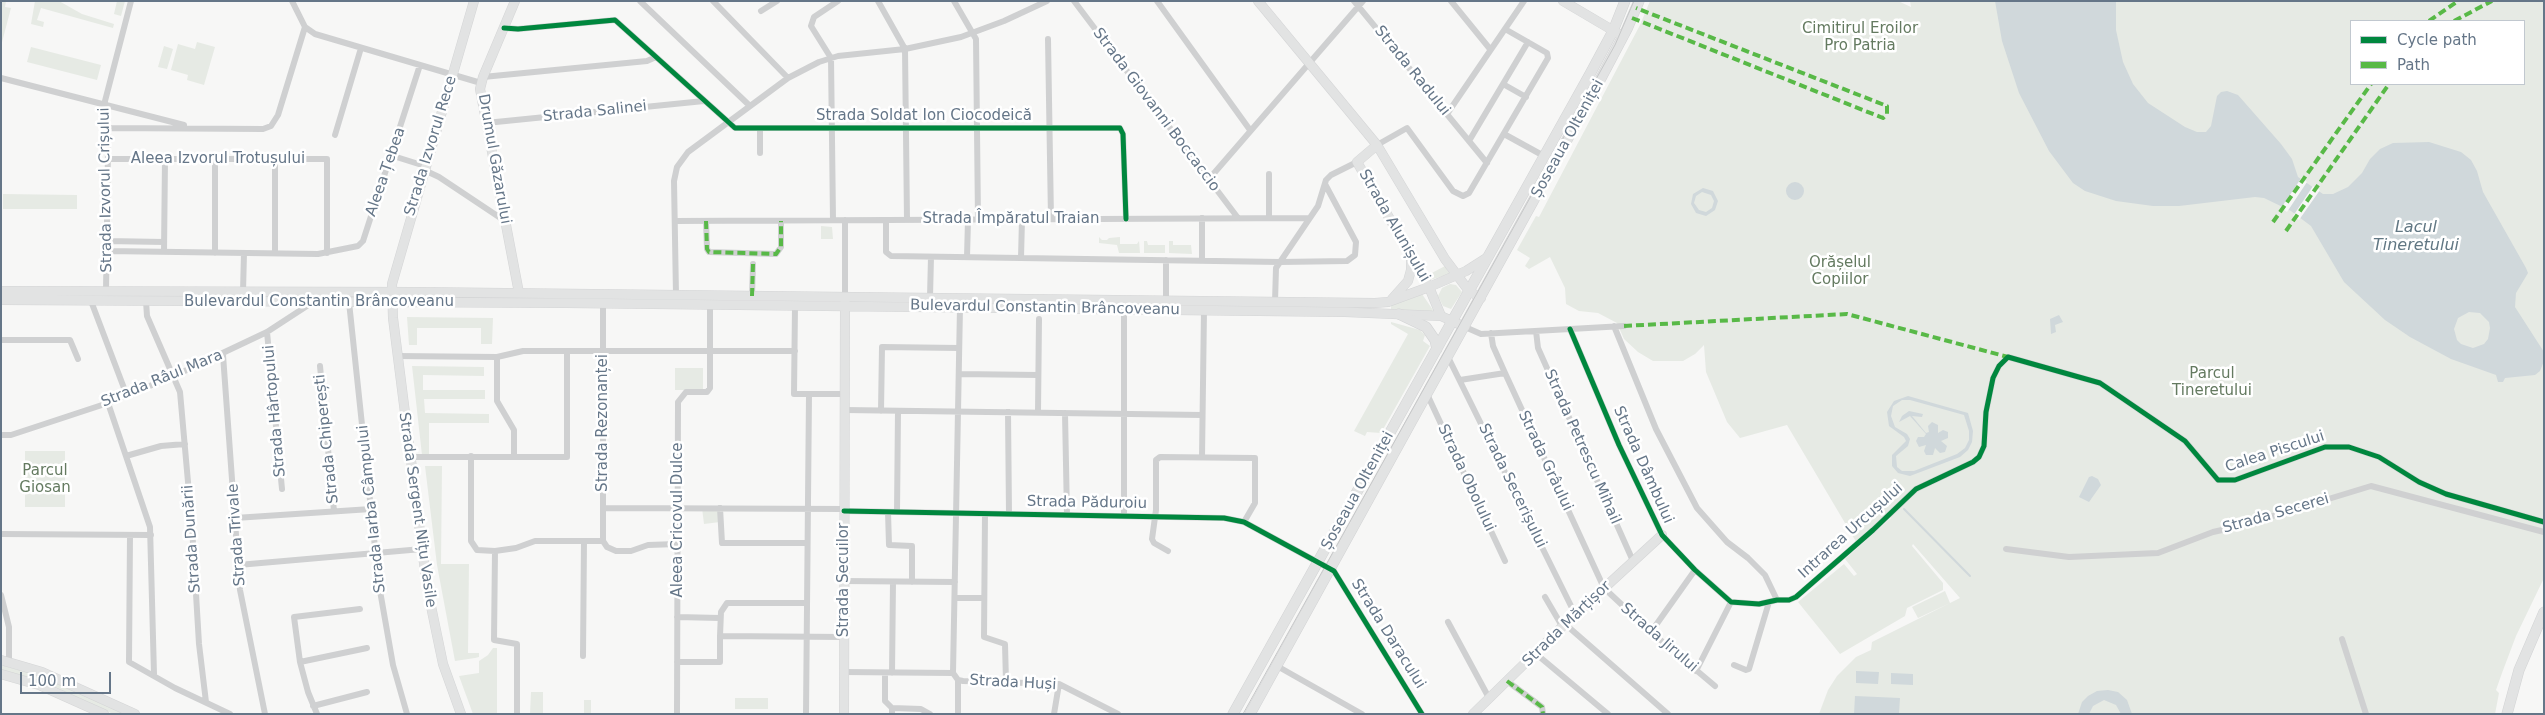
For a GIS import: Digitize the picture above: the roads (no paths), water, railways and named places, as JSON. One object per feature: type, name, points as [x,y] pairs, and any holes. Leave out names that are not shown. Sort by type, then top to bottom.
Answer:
[{"type":"main road","name":"Strada Izvorul Rece","points":[[392,302],[394,270],[474,1]]},
{"type":"main road","name":"Drumul Găzarului","points":[[515,1],[482,80],[486,124],[518,293]]},
{"type":"main road","name":"Strada Alunișului","points":[[1258,1],[1378,145],[1457,276],[1469,291],[1481,298]]},
{"type":"main road","points":[[1563,1],[1623,37]]},
{"type":"main road","name":"Șoseaua Olteniței","points":[[1233,714],[1614,31],[1625,1]]},
{"type":"main road","name":"Șoseaua Olteniței","points":[[1250,714],[1481,298],[1623,37],[1638,1]]},
{"type":"main road","name":"Strada Alunișului","points":[[1378,145],[1357,162],[1429,287],[1441,316]]},
{"type":"main road","points":[[1388,302],[1402,290],[1408,281],[1411,270],[1411,256]]},
{"type":"main road","name":"Bulevardul Constantin Brâncoveanu","points":[[1,291],[518,293],[710,305],[795,306],[845,301],[930,297],[1388,302],[1457,276],[1488,256]]},
{"type":"main road","name":"Bulevardul Constantin Brâncoveanu","points":[[1,300],[603,304],[676,295],[752,296],[960,307],[1399,314],[1441,316],[1453,320]]},
{"type":"main road","name":"Strada Secuilor","points":[[844,714],[845,301]]},
{"type":"main road","name":"Strada Sergent Nițu Vasile","points":[[392,302],[397,356],[422,549],[438,642],[461,714]]},
{"type":"main road","points":[[1399,314],[1418,322],[1429,331],[1435,340],[1437,349]]},
{"type":"main road","points":[[1453,320],[1465,327]]},
{"type":"main road","name":"Strada Mărțișor","points":[[1473,714],[1575,614],[1662,536]]},
{"type":"main road","points":[[2509,713],[2518,670],[2544,612]]},
{"type":"main road","points":[[5,661],[42,672],[135,714]]},
{"type":"main road","points":[[1,674],[39,685],[104,714]]},
{"type":"street","name":"Strada Izvorul Crișului","points":[[106,291],[108,159],[104,104],[131,1]]},
{"type":"street","points":[[292,1],[305,27],[315,34],[452,75],[482,80],[647,61],[656,57]]},
{"type":"street","points":[[640,1],[750,106]]},
{"type":"street","points":[[713,1],[788,78]]},
{"type":"street","points":[[761,11],[777,1]]},
{"type":"street","points":[[833,220],[831,58],[812,30],[812,20],[838,1]]},
{"type":"street","points":[[878,1],[905,49],[907,220]]},
{"type":"street","points":[[954,1],[976,39],[978,220]]},
{"type":"street","points":[[676,295],[674,181],[677,167],[688,152],[788,78],[807,67],[831,58],[905,49],[974,33],[1047,1]]},
{"type":"street","name":"Strada Giovanni Boccaccio","points":[[1074,1],[1238,218]]},
{"type":"street","points":[[1157,1],[1250,130]]},
{"type":"street","points":[[1451,1],[1490,49]]},
{"type":"street","points":[[1447,114],[1524,1]]},
{"type":"street","points":[[1209,179],[1358,3]]},
{"type":"street","name":"Strada Radului","points":[[1358,3],[1487,163]]},
{"type":"street","points":[[504,28],[518,29],[612,19],[727,122]]},
{"type":"street","points":[[106,128],[194,127],[263,129],[272,126],[278,115],[305,27]]},
{"type":"street","points":[[1378,145],[1407,128],[1453,191],[1460,195],[1469,193],[1548,56],[1505,29]]},
{"type":"street","points":[[1048,39],[1051,219]]},
{"type":"street","points":[[1469,141],[1528,42]]},
{"type":"street","points":[[335,135],[361,48]]},
{"type":"street","name":"Aleea Țebea","points":[[107,251],[327,253],[358,246],[363,241],[420,65]]},
{"type":"street","points":[[1,78],[194,127]]},
{"type":"street","points":[[1503,84],[1526,97]]},
{"type":"street","name":"Strada Salinei","points":[[486,124],[704,101]]},
{"type":"street","name":"Strada Soldat Ion Ciocodeică","points":[[727,122],[735,128],[760,129],[1049,130],[1118,127],[1122,129],[1126,219]]},
{"type":"street","points":[[760,129],[760,153]]},
{"type":"street","points":[[1504,134],[1544,156]]},
{"type":"street","points":[[390,155],[425,168],[505,221]]},
{"type":"street","name":"Aleea Izvorul Trotușului","points":[[108,159],[328,159],[327,253]]},
{"type":"street","points":[[164,252],[165,159]]},
{"type":"street","points":[[215,159],[215,253]]},
{"type":"street","points":[[275,159],[275,253]]},
{"type":"street","points":[[1274,302],[1275,274],[1280,262],[1320,201],[1325,184],[1331,175],[1357,162]]},
{"type":"street","points":[[1269,174],[1269,218]]},
{"type":"street","points":[[886,220],[888,255],[1280,262],[1347,261],[1354,255],[1356,242],[1325,184]]},
{"type":"street","points":[[1202,218],[1202,260]]},
{"type":"street","name":"Strada Împăratul Traian","points":[[675,221],[1309,218]]},
{"type":"street","points":[[1021,258],[1022,219]]},
{"type":"street","points":[[845,220],[845,301]]},
{"type":"street","points":[[967,257],[968,220]]},
{"type":"street","points":[[706,221],[706,249],[709,252],[776,254],[782,247],[781,221]]},
{"type":"street","points":[[107,241],[164,242]]},
{"type":"street","points":[[243,292],[244,253]]},
{"type":"street","points":[[930,297],[931,257]]},
{"type":"street","points":[[1166,260],[1166,300]]},
{"type":"street","points":[[752,296],[753,264]]},
{"type":"street","points":[[91,301],[127,396]]},
{"type":"street","name":"Strada Dunării","points":[[146,301],[148,316],[180,392],[192,527],[198,644],[206,702]]},
{"type":"street","name":"Strada Râul Mara","points":[[1,435],[11,435],[127,396],[223,355],[267,332],[314,302]]},
{"type":"street","name":"Strada Iarba Câmpului","points":[[349,302],[375,554],[393,665],[407,714]]},
{"type":"street","name":"Strada Rezonanței","points":[[602,542],[603,304]]},
{"type":"street","name":"Aleea Cricovul Dulce","points":[[677,714],[679,398],[686,392],[709,390],[710,305]]},
{"type":"street","points":[[795,306],[794,394],[845,394]]},
{"type":"street","points":[[953,673],[960,307]]},
{"type":"street","points":[[1124,309],[1124,516]]},
{"type":"street","points":[[1202,457],[1204,310]]},
{"type":"street","points":[[1038,412],[1039,319]]},
{"type":"street","points":[[1614,326],[1656,429],[1697,508],[1727,542],[1765,575],[1777,600],[1769,602],[1731,602],[1696,671]]},
{"type":"street","points":[[1465,327],[1478,333],[1491,333],[1624,326]]},
{"type":"street","name":"Strada Dâmbului","points":[[1570,329],[1662,536],[1695,570],[1731,602]]},
{"type":"street","name":"Strada Petrescu Mihail","points":[[1536,331],[1541,355],[1633,561]]},
{"type":"street","name":"Strada Hârtopului","points":[[267,332],[282,490]]},
{"type":"street","name":"Strada Grâului","points":[[1491,333],[1493,346],[1604,588]]},
{"type":"street","points":[[1,340],[68,340],[71,342],[78,359]]},
{"type":"street","points":[[881,411],[882,347],[959,348]]},
{"type":"street","points":[[397,356],[497,357],[523,351],[794,350]]},
{"type":"street","points":[[410,457],[567,457],[567,351]]},
{"type":"street","name":"Strada Trivale","points":[[223,355],[238,565],[244,618],[264,714]]},
{"type":"street","points":[[497,357],[498,401],[514,430],[514,456]]},
{"type":"street","name":"Strada Secerișului","points":[[1448,357],[1575,614]]},
{"type":"street","name":"Intrarea Urcușului","points":[[1777,600],[1789,600],[1796,597],[1873,530],[1916,489],[1965,467],[1979,457],[1984,446],[1986,412],[1993,378],[1998,366],[2008,357]]},
{"type":"street","name":"Calea Piscului","points":[[2008,357],[2100,384],[2185,441],[2218,480],[2235,480],[2325,447],[2349,447],[2378,457],[2439,491],[2544,522]]},
{"type":"street","name":"Strada Chiperești","points":[[320,366],[334,511]]},
{"type":"street","points":[[1460,380],[1505,372]]},
{"type":"street","points":[[958,374],[1038,375]]},
{"type":"street","points":[[806,714],[809,394]]},
{"type":"street","name":"Strada Obolului","points":[[1427,394],[1505,560]]},
{"type":"street","points":[[108,403],[145,509],[151,535],[154,674]]},
{"type":"street","points":[[845,410],[1202,415]]},
{"type":"street","points":[[897,512],[898,411]]},
{"type":"street","points":[[1008,412],[1008,514]]},
{"type":"street","points":[[1066,413],[1067,515]]},
{"type":"street","points":[[126,456],[161,446],[185,444]]},
{"type":"street","points":[[471,456],[471,541],[477,550],[495,551],[520,547],[535,541],[602,542],[609,549],[616,551],[631,551],[648,545],[678,544]]},
{"type":"street","name":"Strada Păduroiu","points":[[1154,516],[1156,460],[1160,457],[1255,458],[1255,503],[1244,522]]},
{"type":"street","name":"Strada Secerei","points":[[2006,549],[2069,557],[2158,553],[2213,532],[2240,526],[2372,486],[2515,525],[2544,531]]},
{"type":"street","name":"Strada Păduroiu","points":[[602,508],[807,508],[888,512],[1224,518],[1244,522],[1331,568]]},
{"type":"street","points":[[720,508],[722,543],[807,543]]},
{"type":"street","points":[[235,518],[370,509]]},
{"type":"street","points":[[888,512],[889,545],[912,546],[912,582]]},
{"type":"street","points":[[985,514],[984,638],[1005,644],[1007,654],[1006,682]]},
{"type":"street","points":[[2515,525],[2518,515]]},
{"type":"street","points":[[1154,516],[1153,541],[1168,551]]},
{"type":"street","points":[[1,534],[151,535]]},
{"type":"street","points":[[130,535],[129,662],[154,674],[175,688],[230,714]]},
{"type":"street","points":[[583,656],[584,541]]},
{"type":"street","points":[[238,565],[422,549]]},
{"type":"street","points":[[495,551],[494,640],[517,644],[517,714]]},
{"type":"street","name":"Strada Daracului","points":[[1331,568],[1422,714]]},
{"type":"street","points":[[1651,632],[1695,570]]},
{"type":"street","points":[[844,581],[955,582]]},
{"type":"street","points":[[893,582],[885,701],[892,711],[921,709],[930,714]]},
{"type":"street","name":"Strada Jirului","points":[[1604,588],[1651,632],[1715,686]]},
{"type":"street","points":[[1,595],[9,627],[5,661]]},
{"type":"street","points":[[1545,597],[1564,625],[1668,714]]},
{"type":"street","points":[[954,598],[984,598]]},
{"type":"street","points":[[677,662],[720,662],[720,618],[722,607],[727,603],[806,602]]},
{"type":"street","points":[[1734,665],[1746,670],[1750,669],[1769,602]]},
{"type":"street","points":[[317,714],[300,662],[294,617],[360,608]]},
{"type":"street","points":[[677,617],[720,618]]},
{"type":"street","points":[[1448,622],[1489,698]]},
{"type":"street","points":[[720,636],[844,636]]},
{"type":"street","points":[[2342,639],[2366,714]]},
{"type":"street","points":[[300,662],[367,648]]},
{"type":"street","points":[[1535,653],[1608,714]]},
{"type":"street","points":[[1277,666],[1362,714]]},
{"type":"street","name":"Strada Huși","points":[[844,672],[953,673],[958,680],[1059,684],[1118,714]]},
{"type":"street","points":[[958,680],[958,714]]},
{"type":"street","points":[[1507,681],[1542,706],[1543,714]]},
{"type":"street","points":[[1054,714],[1059,684]]},
{"type":"street","points":[[313,706],[367,692]]},
{"type":"water","name":"Lacul Tineretului","points":[[1995,1],[2116,1],[2116,30],[2123,62],[2133,84],[2148,103],[2185,127],[2197,132],[2206,132],[2211,126],[2217,96],[2221,92],[2227,91],[2238,95],[2292,159],[2298,177],[2323,194],[2333,194],[2348,187],[2362,173],[2370,159],[2380,149],[2393,143],[2429,142],[2461,152],[2471,160],[2477,171],[2483,192],[2528,273],[2516,293],[2515,307],[2544,352],[2544,361],[2540,371],[2535,375],[2505,378],[2503,382],[2498,382],[2496,375],[2451,359],[2410,337],[2385,320],[2344,282],[2311,226],[2291,211],[2264,198],[2255,197],[2179,206],[2153,206],[2116,201],[2085,191],[2073,183],[2049,151],[2019,93],[2002,41]],"holes":[[[2469,312],[2480,313],[2489,322],[2488,339],[2484,344],[2473,348],[2461,344],[2457,340],[2454,329],[2458,318]]]},
{"type":"water","points":[[1795,182],[1801,185],[1804,191],[1801,197],[1795,200],[1789,197],[1786,191],[1789,185]]},
{"type":"water","points":[[1703,188],[1713,191],[1718,201],[1715,210],[1706,216],[1696,213],[1691,204],[1693,194]],"holes":[[[1702,192],[1711,195],[1714,201],[1712,208],[1706,212],[1699,210],[1694,203],[1696,196]]]},
{"type":"water","points":[[2059,315],[2063,322],[2055,325],[2056,332],[2051,334],[2050,319]]},
{"type":"water","points":[[1908,396],[1968,413],[1973,431],[1972,442],[1968,450],[1960,457],[1910,476],[1898,473],[1892,466],[1892,455],[1906,441],[1904,437],[1889,426],[1887,412],[1894,401]],"holes":[[[1902,400],[1910,400],[1964,415],[1969,431],[1969,440],[1965,448],[1957,454],[1914,471],[1902,471],[1897,467],[1896,456],[1908,446],[1910,439],[1907,434],[1895,427],[1891,416],[1893,406]]]},
{"type":"water","points":[[1909,411],[1923,414],[1922,417],[1912,416],[1926,433],[1929,432],[1928,426],[1932,422],[1938,425],[1938,433],[1943,430],[1948,432],[1948,438],[1941,441],[1947,446],[1945,452],[1940,453],[1935,448],[1933,455],[1926,455],[1924,451],[1926,445],[1919,447],[1916,441],[1918,437],[1924,437],[1926,434],[1910,416],[1899,422],[1902,416]]},
{"type":"water","points":[[2092,476],[2098,479],[2101,485],[2089,502],[2079,497],[2089,477]]},
{"type":"water","points":[[1856,671],[1879,672],[1878,684],[1856,683]]},
{"type":"water","points":[[1891,673],[1913,674],[1913,685],[1891,684]]},
{"type":"water","points":[[2108,690],[2118,692],[2127,700],[2132,714],[2121,714],[2116,705],[2104,700],[2093,706],[2089,714],[2078,714],[2082,702],[2088,696],[2097,691]]},
{"type":"water","points":[[1855,696],[1900,698],[1899,714],[1854,714]]},
{"type":"waterway","points":[[1904,509],[1970,576]]},
{"type":"tram line","points":[[1243,714],[1615,45],[1634,1]]},
{"type":"park label","name":"Cimitirul Eroilor Pro Patria","points":[[1860,38]]},
{"type":"park label","name":"Orășelul Copiilor","points":[[1840,272]]},
{"type":"park label","name":"Parcul Tineretului","points":[[2212,382]]},
{"type":"park label","name":"Parcul Giosan","points":[[45,480]]}]
